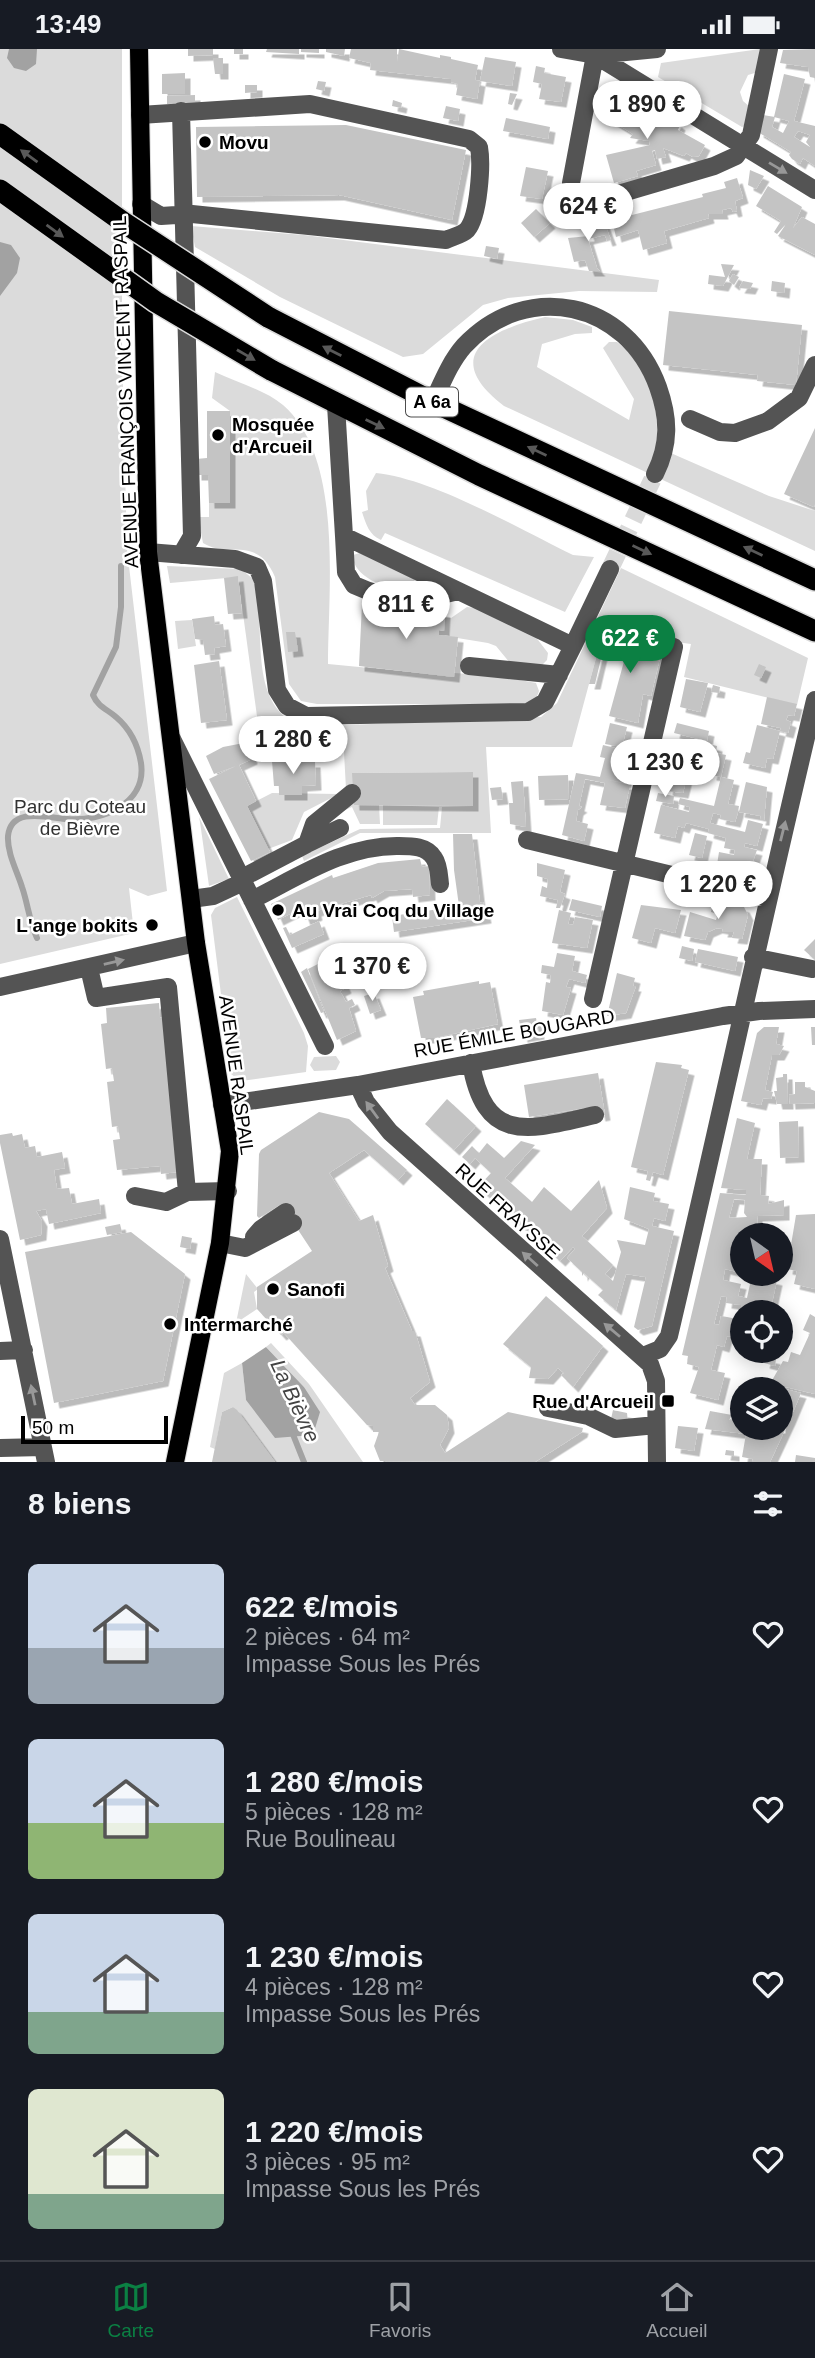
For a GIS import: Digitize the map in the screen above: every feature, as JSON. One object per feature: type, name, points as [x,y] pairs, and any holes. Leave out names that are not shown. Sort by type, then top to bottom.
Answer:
[{"type":"highway","name":"A 6a","points":[[0,134],[122,222],[268,317],[433,402],[815,580]]},
{"type":"highway","name":"A 6a","points":[[0,190],[156,302],[336,405],[815,631]]},
{"type":"main road","name":"AVENUE FRANÇOIS VINCENT RASPAIL","points":[[139,49],[148,552],[169,733]]},
{"type":"main road","name":"AVENUE RASPAIL","points":[[169,733],[197,943],[230,1150],[228,1191],[220,1243],[175,1462]]},
{"type":"street","points":[[561,49],[595,55],[657,49]]},
{"type":"street","points":[[595,55],[571,183],[571,190],[579,199],[595,201],[714,166],[736,156],[751,135],[769,49]]},
{"type":"street","points":[[595,55],[815,190]]},
{"type":"street","points":[[140,115],[310,104],[469,139],[479,147],[481,160],[474,217],[466,231],[446,240],[182,214],[161,216],[141,204]]},
{"type":"street","points":[[181,111],[182,214],[190,357],[192,536],[181,555]]},
{"type":"street","points":[[433,402],[458,354],[489,326],[526,311],[548,308],[590,312],[625,333],[654,375],[663,402],[667,430],[663,459],[655,474]]},
{"type":"street","points":[[690,419],[720,432],[735,433],[758,425],[786,410],[799,398],[815,365]]},
{"type":"street","points":[[336,405],[346,572],[354,585],[397,599],[433,598],[458,590]]},
{"type":"street","points":[[344,536],[573,646]]},
{"type":"street","points":[[148,552],[235,559],[252,563],[261,574],[277,690],[287,706],[299,715],[528,712],[545,702],[610,569]]},
{"type":"street","points":[[593,999],[674,647]]},
{"type":"street","points":[[469,666],[559,675]]},
{"type":"street","points":[[657,1462],[655,1373],[643,1356],[660,1349],[669,1336],[734,1060],[753,957],[815,700]]},
{"type":"street","points":[[169,733],[325,1046]]},
{"type":"street","points":[[307,844],[314,824],[352,793]]},
{"type":"street","points":[[191,899],[223,892],[340,828]]},
{"type":"street","points":[[527,840],[767,898]]},
{"type":"street","points":[[252,900],[341,855],[375,845],[410,846],[428,851],[437,864],[440,884]]},
{"type":"street","points":[[0,987],[197,943]]},
{"type":"street","points":[[753,957],[812,969]]},
{"type":"street","points":[[89,968],[96,998],[168,987],[187,1192]]},
{"type":"street","name":"RUE ÉMILE BOUGARD","points":[[222,1105],[358,1085],[742,1013],[815,1009]]},
{"type":"street","points":[[471,1063],[478,1092],[492,1112],[504,1123],[526,1129],[595,1115]]},
{"type":"street","name":"RUE FRAYSSE","points":[[358,1085],[366,1102],[390,1132],[643,1356]]},
{"type":"street","points":[[135,1196],[166,1202],[187,1192],[228,1191]]},
{"type":"street","points":[[220,1243],[245,1248],[293,1222]]},
{"type":"street","points":[[0,1239],[45,1455],[0,1448]]},
{"type":"street","points":[[0,1351],[23,1350]]},
{"type":"street","points":[[548,1408],[588,1416],[615,1429],[656,1425]]},
{"type":"green space","name":"Parc du Coteau de Bièvre","points":[[0,49],[122,49],[122,348],[127,549],[167,891],[148,896],[129,888],[134,933],[0,964]]},
{"type":"green space","points":[[760,49],[758,72],[748,75],[740,92],[743,101],[750,107],[745,126],[742,127],[658,77],[661,63]]},
{"type":"green space","points":[[191,226],[304,235],[659,280],[657,292],[579,291],[508,298],[483,305],[423,354],[403,357],[280,297],[195,247]]},
{"type":"green space","points":[[545,317],[573,320],[592,327],[592,333],[575,334],[542,344],[537,367],[629,420],[634,399],[603,348],[609,342],[617,342],[638,364],[650,389],[656,417],[657,447],[769,496],[815,511],[815,551],[504,406],[485,388],[475,373],[474,359],[479,348],[506,329]]},
{"type":"green space","points":[[215,372],[259,391],[283,405],[302,428],[316,457],[324,491],[328,527],[328,664],[453,676],[454,673],[498,676],[536,683],[539,691],[536,699],[524,704],[317,704],[301,701],[289,684],[275,577],[268,564],[251,552],[222,549],[203,543],[198,517],[209,517],[209,503],[229,503],[230,411],[212,398]]},
{"type":"green space","points":[[376,473],[399,477],[450,495],[573,555],[594,557],[565,612],[385,533],[381,540],[377,538],[368,529],[362,512],[368,510],[366,491]]},
{"type":"green space","points":[[360,553],[414,579],[417,588],[409,590],[388,587],[367,578],[354,563],[353,555]]},
{"type":"green space","points":[[167,566],[241,569],[253,579],[265,681],[271,699],[283,715],[300,727],[541,717],[557,703],[621,568],[808,658],[797,705],[684,677],[691,644],[603,632],[572,747],[486,747],[491,833],[360,833],[304,861],[302,856],[360,829],[440,828],[442,807],[473,806],[473,772],[353,773],[353,784],[346,789],[344,752],[262,753],[238,577],[170,583]]},
{"type":"green space","points":[[467,607],[475,608],[535,636],[548,653],[547,660],[542,665],[510,663],[496,646],[439,635],[439,630],[443,631],[445,617],[451,618]]},
{"type":"green space","points":[[192,620],[196,646],[178,649],[175,621]]},
{"type":"green space","points":[[272,793],[339,794],[304,812],[292,840],[268,849],[247,806]]},
{"type":"green space","points":[[354,799],[354,805],[379,805],[380,824],[360,824],[352,807],[331,816]]},
{"type":"green space","points":[[383,805],[439,807],[437,825],[383,825]]},
{"type":"green space","points":[[199,817],[229,879],[209,886],[200,822]]},
{"type":"green space","points":[[237,897],[304,1033],[308,1046],[306,1072],[241,1081],[231,1074],[211,915],[215,908]]},
{"type":"green space","points":[[336,1056],[340,1062],[336,1070],[314,1071],[310,1065],[314,1057]]},
{"type":"green space","points":[[246,1274],[258,1289],[254,1292],[257,1309],[236,1323]]},
{"type":"green space","points":[[271,1343],[309,1384],[363,1462],[275,1462],[233,1407],[222,1412],[215,1449],[210,1447],[224,1373],[242,1363],[246,1400],[313,1434],[317,1418],[304,1387],[266,1347]]},
{"type":"water","points":[[9,49],[37,49],[36,64],[26,71],[14,68],[7,58]]},
{"type":"water","points":[[0,242],[11,245],[20,258],[17,273],[0,296]]},
{"type":"water","points":[[266,1347],[304,1387],[320,1412],[313,1435],[275,1438],[246,1400],[242,1363]]},
{"type":"building","points":[[188,49],[213,49],[213,55],[188,56]]},
{"type":"building","points":[[234,49],[243,49],[243,54],[234,54]]},
{"type":"building","points":[[267,49],[299,49],[299,54],[266,52]]},
{"type":"building","points":[[301,49],[319,49],[319,53],[301,52]]},
{"type":"building","points":[[326,49],[345,49],[344,56],[326,52]]},
{"type":"building","points":[[351,49],[397,49],[397,62],[399,49],[440,58],[440,55],[451,57],[478,65],[475,80],[480,81],[477,99],[456,95],[458,84],[451,82],[451,79],[370,70],[371,63],[349,58]]},
{"type":"building","points":[[815,49],[815,78],[810,77],[808,67],[780,63],[783,50]]},
{"type":"building","points":[[485,57],[516,62],[512,86],[480,81]]},
{"type":"building","points":[[213,58],[223,58],[223,74],[215,74]]},
{"type":"building","points":[[536,66],[545,68],[544,73],[566,77],[561,102],[539,99],[542,84],[533,82]]},
{"type":"building","points":[[185,73],[185,94],[162,94],[162,74]]},
{"type":"building","points":[[784,74],[805,79],[794,121],[815,126],[815,166],[803,158],[800,164],[789,155],[791,152],[758,132],[763,115],[774,117]],"holes":[[[775,117],[789,121],[783,133],[772,127]],[[798,131],[810,135],[806,142],[810,147],[794,137]]]},
{"type":"building","points":[[318,81],[326,82],[324,91],[316,89]]},
{"type":"building","points":[[245,85],[257,85],[257,92],[245,93]]},
{"type":"building","points":[[510,93],[517,94],[512,105],[508,104]]},
{"type":"building","points":[[195,95],[195,103],[167,104],[167,96]]},
{"type":"building","points":[[619,98],[645,114],[647,111],[673,126],[676,122],[680,125],[678,130],[705,145],[699,156],[693,157],[686,153],[684,156],[663,148],[666,157],[657,159],[655,150],[652,151],[656,165],[636,171],[638,176],[614,183],[606,155],[650,145],[649,141],[630,138],[633,134],[607,118]]},
{"type":"building","points":[[393,100],[402,103],[401,108],[392,106]]},
{"type":"building","points":[[446,106],[460,109],[458,121],[443,118]]},
{"type":"building","points":[[506,118],[550,127],[548,139],[503,131]]},
{"type":"building","points":[[346,125],[466,150],[452,220],[339,195],[197,197],[196,127]]},
{"type":"building","points":[[526,167],[548,171],[542,199],[520,196]]},
{"type":"building","points":[[750,170],[764,176],[756,189],[748,185]]},
{"type":"building","points":[[737,178],[743,198],[735,201],[737,211],[733,212],[731,208],[722,210],[723,214],[708,214],[709,218],[664,231],[667,243],[643,250],[638,230],[616,237],[612,220],[624,217],[623,213],[631,211],[632,215],[703,197],[702,194],[726,188],[724,182]]},
{"type":"building","points":[[768,186],[802,207],[793,228],[802,217],[815,224],[815,255],[778,236],[786,224],[777,234],[774,232],[781,221],[756,206]]},
{"type":"building","points":[[536,209],[550,223],[534,237],[521,223]]},
{"type":"building","points":[[602,217],[611,240],[607,241],[605,235],[588,239],[600,271],[589,271],[585,260],[574,262],[568,238],[589,236],[585,222]]},
{"type":"building","points":[[486,246],[499,248],[497,259],[484,256]]},
{"type":"building","points":[[721,264],[734,265],[723,286],[708,284],[709,275],[725,277]]},
{"type":"building","points":[[733,274],[739,277],[734,285],[729,281]]},
{"type":"building","points":[[743,281],[753,283],[750,289],[739,288]]},
{"type":"building","points":[[772,281],[785,283],[784,293],[771,291]]},
{"type":"building","points":[[669,311],[802,325],[796,385],[757,381],[758,375],[663,365]]},
{"type":"building","name":"Mosquée d'Arcueil","points":[[207,411],[230,411],[230,503],[209,503],[208,475],[196,475],[196,459],[207,458]]},
{"type":"building","points":[[815,428],[815,504],[814,507],[784,494]]},
{"type":"building","points":[[238,576],[242,613],[228,614],[224,578]]},
{"type":"building","points":[[362,604],[445,612],[444,631],[439,630],[439,635],[458,637],[454,677],[359,666]]},
{"type":"building","points":[[214,616],[215,625],[223,624],[226,646],[214,648],[215,654],[205,655],[203,640],[195,639],[192,619]]},
{"type":"building","points":[[286,632],[295,632],[298,651],[288,652]]},
{"type":"building","points":[[603,632],[618,633],[616,641],[662,649],[651,696],[643,694],[638,723],[609,716],[626,654],[603,650],[595,684],[589,684]]},
{"type":"building","points":[[219,661],[227,720],[201,723],[194,665]]},
{"type":"building","points":[[759,664],[766,667],[761,678],[754,675]]},
{"type":"building","points":[[686,679],[708,683],[700,712],[680,707]]},
{"type":"building","points":[[713,685],[720,687],[719,693],[711,692]]},
{"type":"building","points":[[767,697],[797,704],[794,716],[788,715],[786,720],[791,722],[788,733],[780,731],[781,728],[761,724]]},
{"type":"building","points":[[610,723],[627,727],[622,747],[605,744]]},
{"type":"building","points":[[677,723],[709,731],[707,741],[674,733]]},
{"type":"building","points":[[757,725],[780,731],[773,759],[767,758],[765,768],[743,763],[746,752],[750,753]]},
{"type":"building","points":[[249,742],[252,759],[239,765],[256,801],[247,806],[270,852],[251,861],[209,779],[236,766],[214,774],[206,756],[223,747]]},
{"type":"building","points":[[674,742],[697,748],[689,766],[669,762]]},
{"type":"building","points":[[705,743],[717,746],[716,752],[703,751]]},
{"type":"building","points":[[603,745],[632,752],[625,783],[605,779],[630,785],[625,808],[600,805],[605,783],[585,779],[579,806],[582,807],[578,810],[576,821],[588,824],[584,841],[562,835],[576,773],[600,777],[605,758],[600,757]]},
{"type":"building","points":[[716,753],[726,755],[721,777],[711,775],[714,761],[711,760]]},
{"type":"building","points":[[272,761],[315,762],[316,785],[302,786],[302,795],[279,795],[279,786],[274,786]]},
{"type":"building","points":[[473,772],[473,806],[354,805],[352,773]]},
{"type":"building","points":[[669,773],[687,777],[683,793],[667,791]]},
{"type":"building","points":[[568,775],[569,799],[539,800],[538,776]]},
{"type":"building","points":[[721,777],[734,780],[728,804],[739,806],[738,812],[735,822],[720,819],[721,815],[713,813],[710,823],[745,832],[748,820],[763,824],[757,846],[745,843],[744,847],[757,850],[747,878],[716,871],[719,852],[734,855],[735,850],[724,848],[726,838],[708,833],[709,829],[686,823],[684,828],[678,826],[675,838],[654,833],[661,805],[689,812],[690,807],[678,804],[680,798],[714,806]]},
{"type":"building","points":[[523,781],[526,827],[510,824],[509,803],[513,803],[511,782]]},
{"type":"building","points":[[746,782],[767,787],[764,820],[760,820],[761,816],[739,812]]},
{"type":"building","points":[[501,787],[503,799],[492,800],[490,788]]},
{"type":"building","points":[[658,793],[674,796],[673,804],[656,801]]},
{"type":"building","points":[[695,833],[707,836],[702,858],[689,855]]},
{"type":"building","points":[[453,834],[472,834],[480,903],[483,902],[486,918],[394,932],[392,916],[459,906]]},
{"type":"building","points":[[420,859],[422,867],[429,866],[430,895],[413,897],[412,889],[384,891],[372,898],[371,895],[316,911],[317,915],[305,920],[298,901],[293,904],[296,911],[278,920],[271,904],[332,875],[333,878],[378,863]]},
{"type":"building","points":[[537,863],[565,870],[560,892],[565,894],[560,908],[556,908],[558,900],[540,896],[542,886],[547,888],[548,879],[537,876]]},
{"type":"building","points":[[572,899],[602,906],[600,917],[569,910]]},
{"type":"building","points":[[714,900],[744,907],[748,915],[742,939],[732,938],[734,932],[722,932],[723,929],[717,928],[708,932],[705,940],[684,936],[690,912],[716,920],[718,914],[711,912]]},
{"type":"building","points":[[641,905],[681,910],[675,933],[655,928],[651,943],[632,938]]},
{"type":"building","points":[[559,910],[571,913],[568,924],[573,925],[575,917],[593,920],[587,948],[552,943]]},
{"type":"building","points":[[319,921],[324,934],[292,948],[283,928],[286,927],[290,935]]},
{"type":"building","points":[[815,939],[815,960],[804,950]]},
{"type":"building","points":[[682,946],[694,949],[692,961],[679,958]]},
{"type":"building","points":[[698,949],[738,957],[735,971],[695,962]]},
{"type":"building","points":[[557,953],[575,956],[572,971],[587,975],[585,983],[569,979],[566,987],[571,988],[563,1015],[542,1011],[546,982],[550,983],[551,975],[541,973],[542,965],[554,967]]},
{"type":"building","points":[[332,957],[346,988],[340,991],[346,1002],[352,999],[355,1005],[349,1008],[356,1031],[337,1040],[308,969]]},
{"type":"building","points":[[307,968],[324,1012],[321,1013],[301,972]]},
{"type":"building","points":[[617,973],[635,978],[633,986],[636,986],[626,1013],[607,1016]]},
{"type":"building","points":[[479,981],[479,984],[490,982],[498,1024],[434,1038],[421,1038],[413,997],[424,995],[423,991]]},
{"type":"building","points":[[374,993],[381,1010],[370,1014],[364,996]]},
{"type":"building","points":[[159,1003],[160,1018],[166,1017],[178,1126],[172,1127],[177,1172],[161,1174],[160,1166],[117,1170],[113,1140],[120,1139],[118,1126],[112,1127],[107,1082],[114,1081],[112,1068],[106,1069],[101,1024],[107,1023],[106,1008]]},
{"type":"building","points":[[536,1018],[539,1034],[522,1037],[519,1020]]},
{"type":"building","points":[[764,1027],[779,1027],[776,1044],[784,1046],[779,1055],[772,1055],[765,1090],[773,1092],[771,1099],[763,1098],[761,1105],[741,1101],[757,1033]]},
{"type":"building","points":[[811,1027],[815,1027],[815,1045],[812,1045]]},
{"type":"building","points":[[656,1062],[682,1065],[681,1068],[689,1070],[663,1175],[653,1172],[650,1181],[646,1180],[648,1171],[631,1167]]},
{"type":"building","points":[[598,1073],[605,1115],[600,1116],[598,1106],[529,1117],[524,1085]]},
{"type":"building","points":[[783,1074],[787,1074],[788,1104],[777,1104],[774,1091],[777,1091],[776,1078],[783,1077]]},
{"type":"building","points":[[795,1082],[805,1082],[805,1087],[815,1091],[815,1103],[790,1104],[789,1095],[795,1094]]},
{"type":"building","points":[[447,1099],[476,1126],[454,1150],[425,1124]]},
{"type":"building","points":[[319,1112],[349,1119],[407,1170],[398,1180],[364,1150],[329,1173],[359,1221],[373,1215],[388,1266],[385,1268],[412,1331],[415,1331],[430,1382],[410,1398],[415,1405],[435,1405],[447,1415],[449,1428],[440,1445],[445,1453],[508,1412],[583,1428],[582,1432],[535,1462],[380,1461],[374,1446],[379,1432],[373,1432],[373,1426],[367,1425],[284,1333],[281,1335],[257,1309],[257,1287],[312,1251],[281,1204],[259,1218],[257,1216],[259,1154],[261,1150]]},
{"type":"building","points":[[737,1118],[755,1123],[747,1159],[762,1159],[760,1195],[769,1196],[768,1204],[784,1200],[784,1215],[757,1216],[757,1223],[730,1223],[730,1270],[725,1269],[723,1280],[730,1282],[730,1286],[740,1286],[738,1296],[747,1298],[750,1286],[776,1286],[773,1300],[730,1300],[730,1304],[726,1303],[727,1297],[721,1296],[714,1324],[719,1325],[721,1316],[730,1318],[730,1337],[727,1336],[724,1347],[717,1345],[711,1370],[725,1373],[718,1400],[690,1393],[699,1367],[687,1364],[688,1356],[682,1355],[720,1193],[746,1195],[746,1190],[721,1188]],"holes":[[[734,1199],[745,1200],[744,1213],[747,1217],[729,1218]]]},
{"type":"building","points":[[798,1121],[799,1157],[780,1158],[779,1122]]},
{"type":"building","points":[[12,1133],[13,1136],[22,1134],[25,1148],[35,1146],[37,1157],[62,1152],[65,1168],[54,1170],[57,1189],[69,1188],[72,1204],[99,1199],[101,1213],[49,1224],[46,1209],[36,1211],[42,1221],[41,1235],[20,1240],[0,1143],[0,1135]]},
{"type":"building","points":[[521,1141],[535,1145],[505,1178],[532,1202],[544,1187],[571,1211],[599,1180],[607,1208],[582,1236],[613,1265],[605,1274],[613,1281],[621,1252],[617,1240],[645,1245],[649,1229],[624,1219],[630,1187],[655,1193],[653,1201],[669,1204],[665,1221],[654,1218],[652,1226],[674,1231],[652,1326],[638,1330],[634,1327],[646,1277],[626,1274],[616,1310],[598,1295],[603,1290],[584,1273],[582,1276],[582,1272],[567,1258],[575,1249],[573,1247],[560,1261],[478,1187],[491,1173],[475,1158],[470,1164],[462,1157],[472,1146],[479,1153],[487,1143],[504,1158]]},
{"type":"building","points":[[815,1214],[815,1289],[794,1284],[797,1271],[793,1270],[796,1215]]},
{"type":"building","points":[[120,1224],[122,1232],[107,1235],[105,1227]]},
{"type":"building","points":[[131,1232],[185,1274],[163,1381],[54,1403],[25,1252]]},
{"type":"building","points":[[182,1236],[192,1238],[190,1249],[180,1247]]},
{"type":"building","points":[[546,1296],[603,1346],[573,1387],[558,1368],[548,1379],[529,1378],[531,1367],[503,1344]]},
{"type":"building","points":[[810,1314],[815,1317],[815,1394],[793,1389],[793,1377],[774,1377],[782,1363],[793,1363],[793,1353],[800,1355],[810,1333],[803,1330]]},
{"type":"building","points":[[793,1391],[801,1393],[793,1412]]},
{"type":"building","points":[[233,1407],[275,1462],[212,1462],[222,1412]]},
{"type":"building","points":[[613,1410],[627,1413],[628,1423],[611,1419]]},
{"type":"building","points":[[710,1411],[730,1415],[730,1432],[705,1429]]},
{"type":"building","points":[[678,1426],[698,1428],[694,1451],[675,1448]]},
{"type":"building","points":[[745,1440],[780,1440],[770,1462],[752,1462],[753,1459],[742,1457]]},
{"type":"building","points":[[726,1450],[734,1451],[734,1456],[725,1455]]},
{"type":"building","points":[[796,1455],[815,1458],[815,1462],[795,1462]]},
{"type":"waterway","name":"La Bièvre","points":[[37,938],[9,849],[8,836],[11,827],[23,817],[80,819],[107,813],[129,800],[141,777],[140,756],[132,737],[121,721],[100,705],[93,695],[116,647],[121,607],[121,566]]},
{"type":"waterway","name":"La Bièvre","points":[[292,1432],[304,1462]]},
{"type":"tunnel","points":[[610,569],[655,474]]},
{"type":"place","name":"Movu","points":[[205,142]]},
{"type":"place","name":"Mosquée d'Arcueil","points":[[218,435]]},
{"type":"place","name":"Au Vrai Coq du Village","points":[[278,910]]},
{"type":"place","name":"L'ange bokits","points":[[152,925]]},
{"type":"place","name":"Sanofi","points":[[273,1289]]},
{"type":"place","name":"Intermarché","points":[[170,1324]]},
{"type":"place","name":"Rue d'Arcueil","points":[[668,1401]]}]
